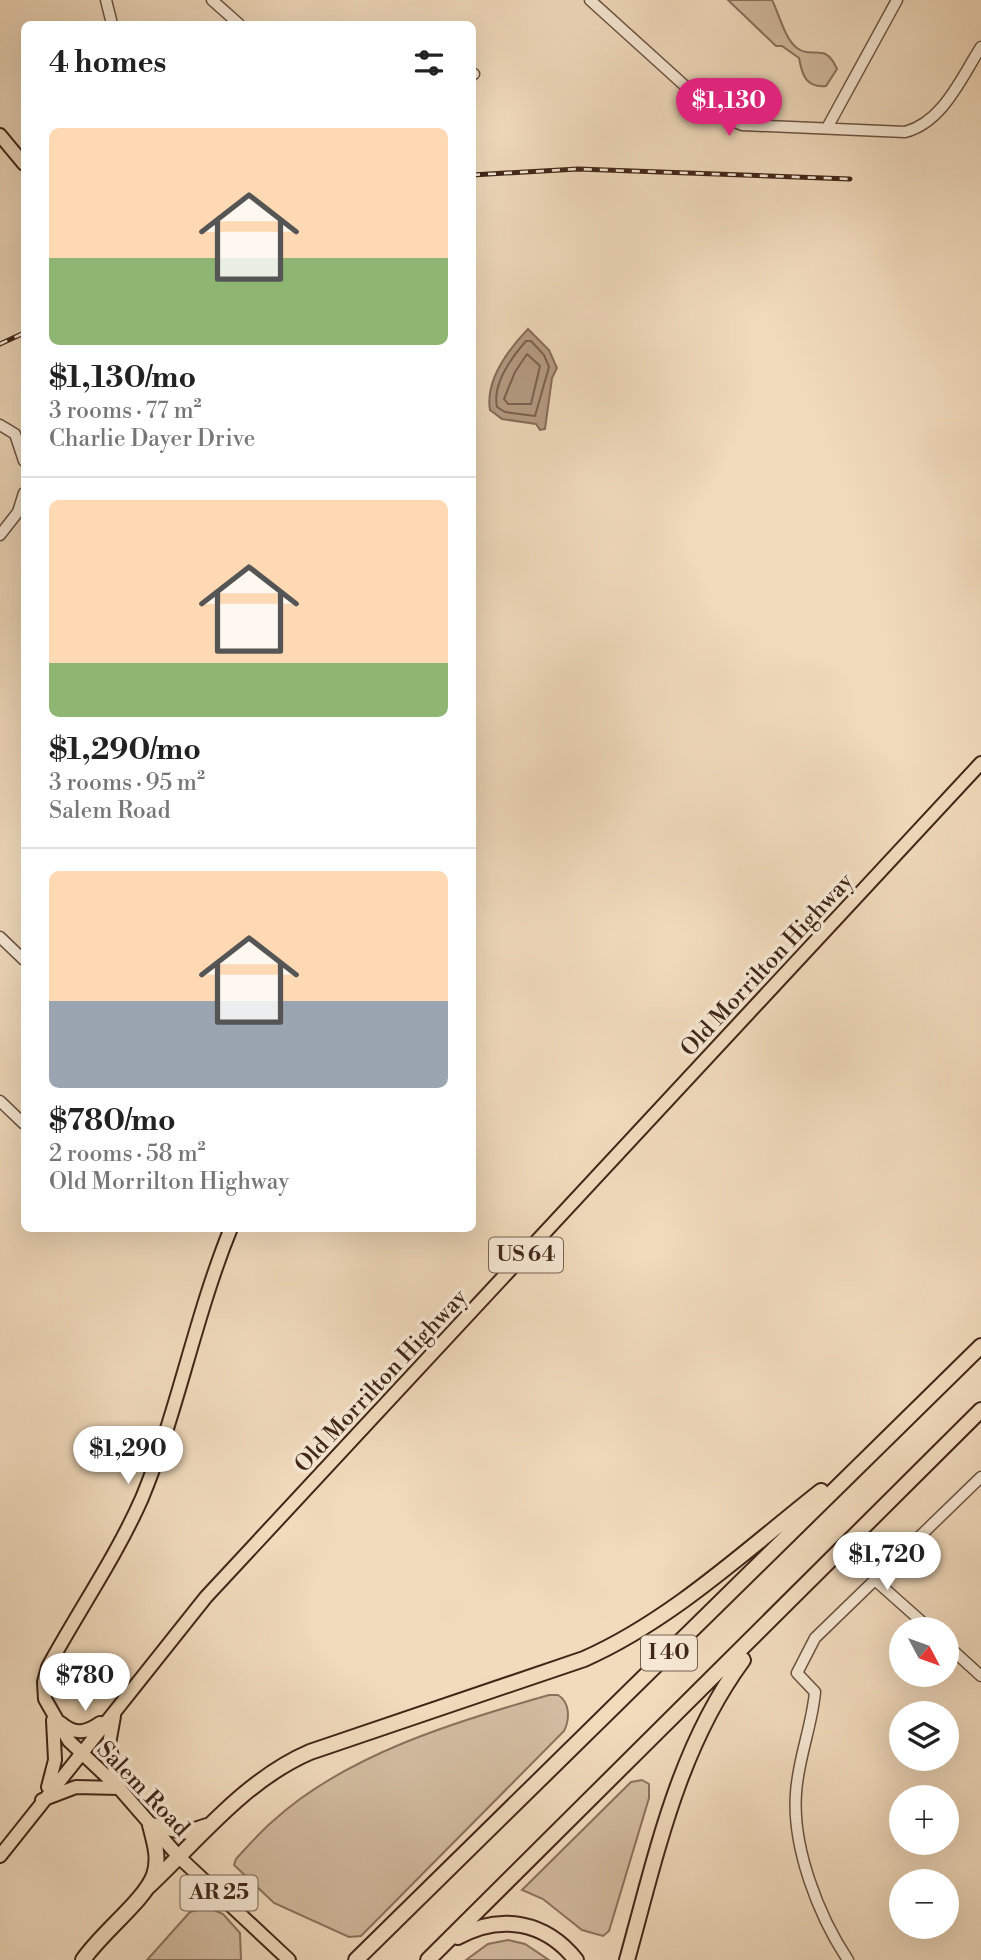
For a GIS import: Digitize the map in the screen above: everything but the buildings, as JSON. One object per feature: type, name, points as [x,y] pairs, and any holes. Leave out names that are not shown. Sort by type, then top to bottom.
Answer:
[{"type":"highway","name":"I 40","points":[[356,1960],[981,1346]]},
{"type":"highway","name":"I 40","points":[[428,1960],[981,1410]]},
{"type":"highway","points":[[83,1960],[99,1938],[148,1887],[265,1776],[300,1756],[584,1659],[627,1637],[680,1602],[870,1454]]},
{"type":"highway","points":[[627,1960],[689,1751],[721,1691],[776,1616]]},
{"type":"highway","points":[[148,1887],[154,1876],[157,1858],[150,1825],[195,1831],[225,1813]]},
{"type":"highway","points":[[439,1949],[480,1926],[513,1923],[550,1935],[576,1960]]},
{"type":"main road","points":[[0,135],[21,160]]},
{"type":"main road","name":"Old Morrilton Highway","points":[[0,1856],[206,1597],[981,763]]},
{"type":"main road","name":"Salem Road","points":[[230,1232],[204,1301],[142,1496],[122,1539],[48,1667],[45,1699],[53,1717],[80,1754],[119,1788],[179,1857],[289,1960]]},
{"type":"main road","points":[[53,1717],[70,1730],[84,1732],[115,1712]]},
{"type":"main road","points":[[42,1801],[76,1787],[119,1788],[109,1744],[115,1712]]},
{"type":"main road","points":[[42,1801],[54,1767],[53,1717]]},
{"type":"street","points":[[106,0],[110,21]]},
{"type":"street","points":[[212,0],[236,21]]},
{"type":"street","points":[[590,0],[728,122],[756,127],[905,132],[921,127],[944,103],[981,47]]},
{"type":"street","points":[[827,128],[897,0]]},
{"type":"street","points":[[0,425],[15,434],[21,452]]},
{"type":"street","points":[[0,535],[18,512],[21,502]]},
{"type":"street","points":[[0,937],[21,957]]},
{"type":"street","points":[[0,1101],[21,1121]]},
{"type":"street","points":[[848,1960],[837,1943],[810,1877],[799,1833],[796,1793],[815,1692],[797,1673],[815,1638],[981,1477]]},
{"type":"street","points":[[876,1581],[916,1617]]},
{"type":"street","points":[[959,1656],[981,1676]]},
{"type":"shaded area","points":[[728,0],[772,0],[792,44],[803,51],[823,53],[832,61],[837,69],[826,86],[809,83],[799,58],[782,46],[776,46]]},
{"type":"shaded area","points":[[549,1695],[558,1695],[567,1706],[568,1716],[564,1731],[361,1936],[349,1937],[274,1903],[234,1865],[236,1859],[268,1825],[334,1777],[368,1759],[440,1729]]},
{"type":"shaded area","points":[[642,1780],[649,1784],[649,1798],[609,1931],[603,1936],[582,1930],[543,1899],[522,1890],[631,1782]]},
{"type":"shaded area","points":[[207,1907],[223,1914],[240,1933],[241,1960],[147,1960],[190,1912]]},
{"type":"shaded area","points":[[508,1940],[525,1944],[549,1960],[466,1960],[488,1944]]},
{"type":"water","points":[[528,329],[549,350],[557,368],[552,378],[545,429],[540,430],[536,424],[502,419],[490,410],[491,388],[500,366]]},
{"type":"railway","points":[[476,175],[578,169],[850,179]]},
{"type":"railway","points":[[0,344],[21,334]]}]
